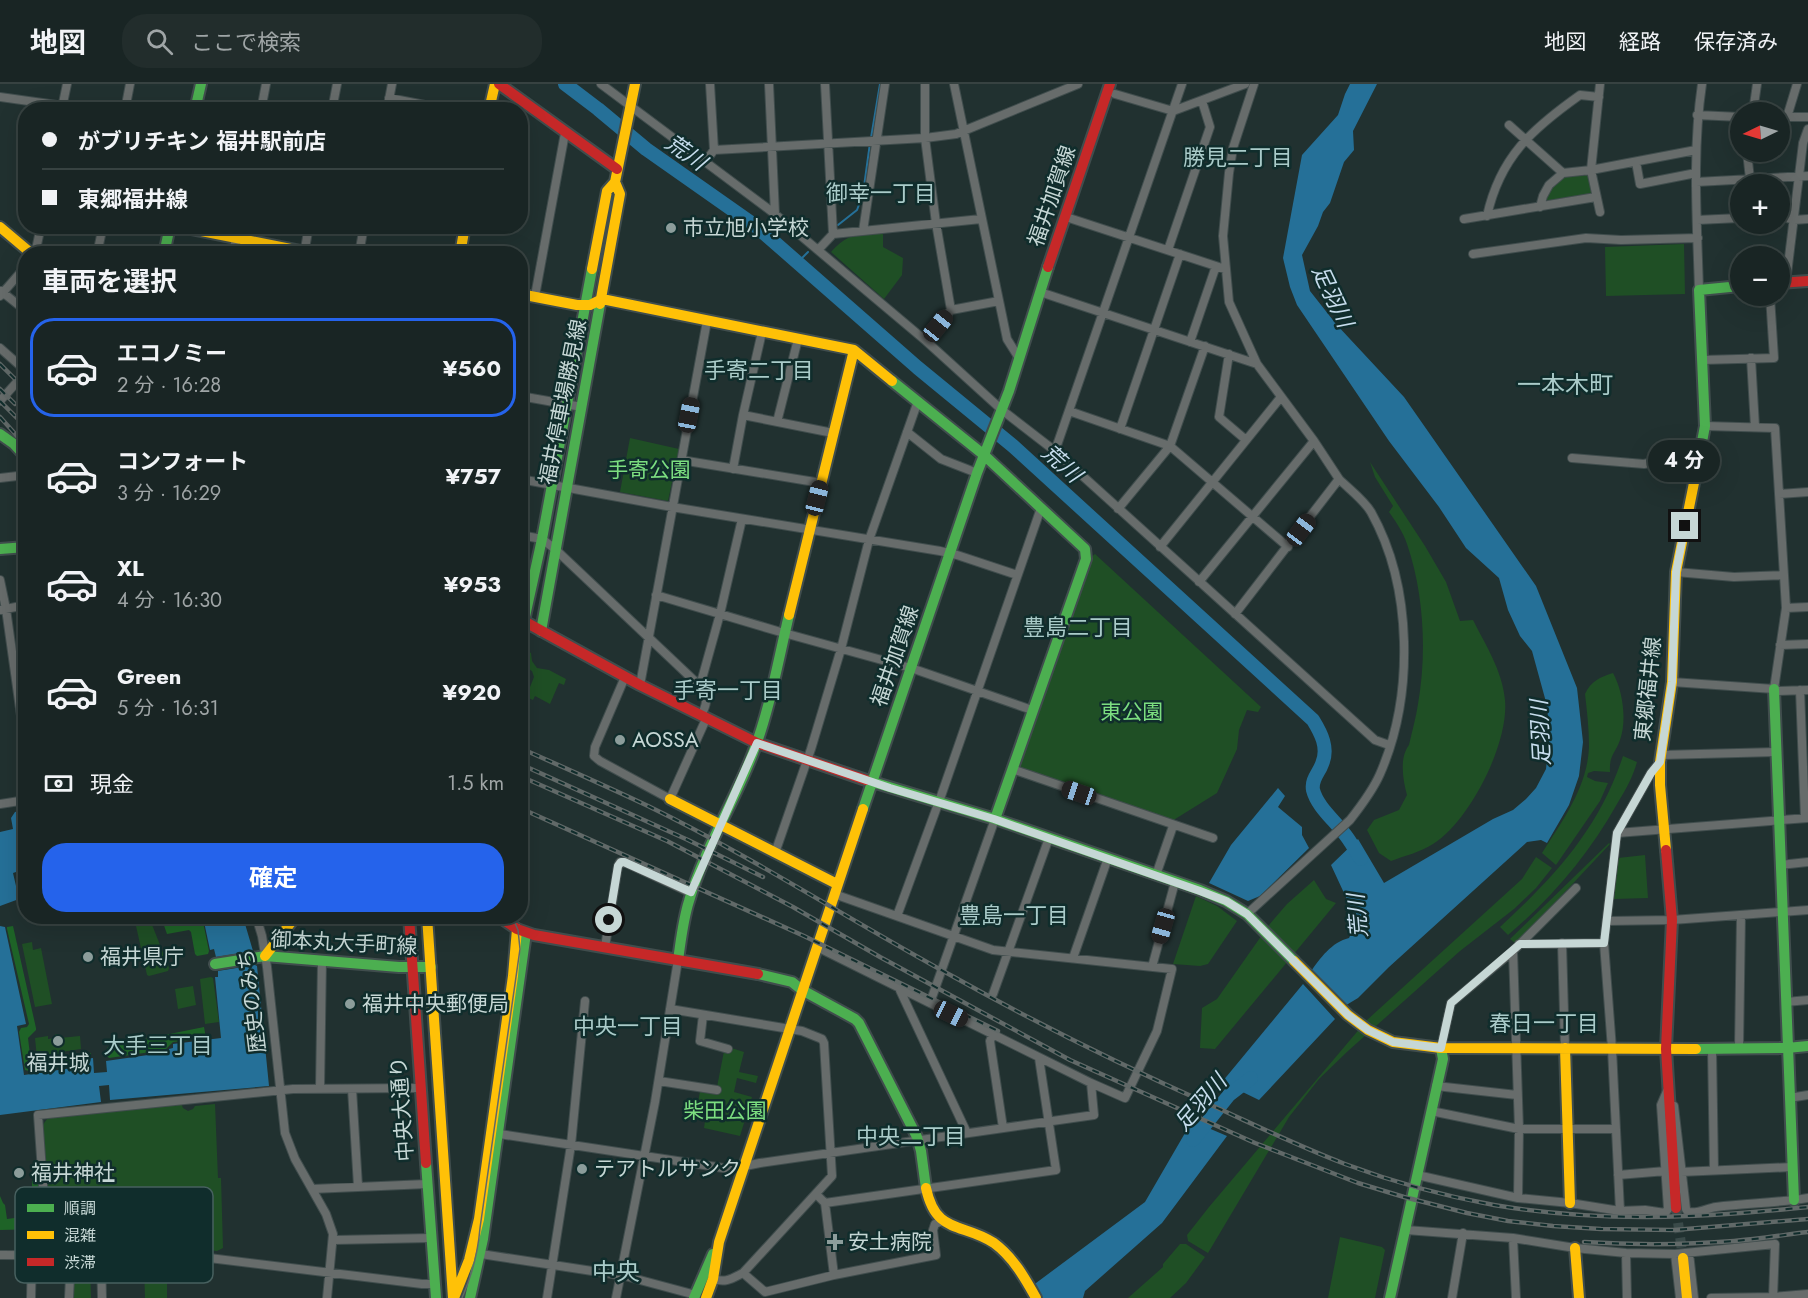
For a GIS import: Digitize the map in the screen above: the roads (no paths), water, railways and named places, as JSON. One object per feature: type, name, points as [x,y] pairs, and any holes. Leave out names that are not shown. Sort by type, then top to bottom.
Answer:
[{"type":"street","points":[[63,102],[66,84]]},
{"type":"street","points":[[127,102],[130,84]]},
{"type":"street","points":[[197,102],[201,84]]},
{"type":"street","points":[[263,102],[267,84]]},
{"type":"street","points":[[334,102],[337,84]]},
{"type":"street","points":[[388,102],[392,84]]},
{"type":"street","points":[[491,102],[495,84]]},
{"type":"street","points":[[499,84],[523,102]]},
{"type":"street","points":[[601,84],[630,108],[775,214],[818,250],[926,341],[1001,412],[1055,451],[1375,740],[1389,745]]},
{"type":"street","name":"福井停車場勝見線","points":[[540,631],[602,299],[620,194],[615,182],[635,84]]},
{"type":"street","points":[[705,162],[714,150],[710,84]]},
{"type":"street","points":[[769,84],[775,214]]},
{"type":"street","points":[[825,84],[833,234]]},
{"type":"street","points":[[863,231],[885,84]]},
{"type":"street","points":[[925,84],[925,138],[936,224],[951,310]]},
{"type":"street","points":[[954,84],[1007,339],[1019,358]]},
{"type":"street","points":[[714,150],[925,138],[956,134],[1078,84]]},
{"type":"street","points":[[1055,451],[1182,84]]},
{"type":"street","points":[[1113,89],[1173,111],[1245,84]]},
{"type":"street","points":[[1247,914],[1350,820],[1379,776],[1401,699],[1404,668],[1401,603],[1388,554],[1370,510],[1339,479],[1257,364],[1229,302],[1223,236],[1228,173],[1233,148],[1254,84]]},
{"type":"street","points":[[1600,84],[1591,170],[1600,212]]},
{"type":"street","points":[[1701,84],[1696,150],[1699,290],[1730,287]]},
{"type":"street","points":[[1754,102],[1757,84]]},
{"type":"street","points":[[1789,102],[1797,84]]},
{"type":"street","name":"福井加賀線","points":[[699,1297],[713,1279],[720,1242],[743,1168],[835,889],[977,473],[1001,412],[1066,217],[1113,89]]},
{"type":"street","points":[[1487,216],[1491,197],[1508,160],[1550,116],[1580,95],[1599,97]]},
{"type":"street","points":[[0,96],[34,102]]},
{"type":"street","points":[[389,98],[409,102]]},
{"type":"street","points":[[1168,250],[1210,127],[1202,101]]},
{"type":"street","points":[[528,106],[617,169]]},
{"type":"street","points":[[1697,115],[1730,117]]},
{"type":"street","points":[[1790,117],[1808,117]]},
{"type":"street","points":[[1509,125],[1563,173]]},
{"type":"street","points":[[1789,246],[1804,176],[1803,143],[1808,129]]},
{"type":"street","points":[[535,296],[564,133]]},
{"type":"street","points":[[1540,207],[1549,185],[1563,173],[1591,170],[1696,150]]},
{"type":"street","points":[[1636,162],[1640,184],[1696,178],[1730,179]]},
{"type":"street","name":"福井停車場勝見線","points":[[528,596],[542,539],[607,191],[615,182]]},
{"type":"street","points":[[1464,219],[1596,197]]},
{"type":"street","points":[[1066,217],[1225,269]]},
{"type":"street","points":[[1697,220],[1730,218]]},
{"type":"street","points":[[818,250],[833,234],[981,219]]},
{"type":"street","points":[[1790,219],[1808,219]]},
{"type":"street","points":[[0,227],[23,246]]},
{"type":"street","points":[[213,234],[273,246]]},
{"type":"street","points":[[235,246],[237,234]]},
{"type":"street","points":[[1473,254],[1586,238],[1621,240],[1698,238]]},
{"type":"street","points":[[1120,429],[1180,254]]},
{"type":"street","points":[[1190,342],[1216,266]]},
{"type":"street","points":[[18,275],[1,293],[18,305]]},
{"type":"street","points":[[1790,282],[1808,281]]},
{"type":"street","name":"東郷福井線","points":[[1676,1208],[1666,1049],[1672,920],[1663,830],[1660,759],[1672,682],[1676,572],[1705,426],[1699,290]]},
{"type":"street","points":[[1040,292],[1257,364]]},
{"type":"street","points":[[528,295],[586,305],[602,299],[854,350],[984,455],[1085,549],[1086,559],[930,1003]]},
{"type":"street","points":[[926,341],[951,310],[999,301]]},
{"type":"street","points":[[1702,360],[1774,358],[1771,306]]},
{"type":"street","points":[[640,685],[707,321]]},
{"type":"street","points":[[733,469],[762,332]]},
{"type":"street","points":[[777,422],[798,339]]},
{"type":"street","points":[[1118,509],[1170,446],[1205,346]]},
{"type":"street","points":[[0,348],[18,365]]},
{"type":"street","points":[[616,1298],[645,1157],[691,892],[757,743],[854,350]]},
{"type":"street","points":[[1229,354],[1219,417],[1246,440]]},
{"type":"street","points":[[1751,358],[1755,428]]},
{"type":"street","points":[[0,401],[18,381]]},
{"type":"street","points":[[1160,547],[1281,397]]},
{"type":"street","points":[[528,398],[582,407]]},
{"type":"street","points":[[775,853],[807,761],[841,650],[869,540],[918,401]]},
{"type":"street","points":[[1069,411],[1170,446],[1288,547]]},
{"type":"street","points":[[743,415],[833,433]]},
{"type":"street","points":[[1705,426],[1775,428],[1786,608],[1774,690],[1794,1200]]},
{"type":"street","points":[[907,432],[941,459],[977,473]]},
{"type":"street","points":[[0,434],[18,448]]},
{"type":"street","points":[[1199,582],[1314,441]]},
{"type":"street","points":[[1572,458],[1697,466]]},
{"type":"street","points":[[681,460],[821,483]]},
{"type":"street","points":[[0,478],[18,476]]},
{"type":"street","points":[[1235,614],[1339,479]]},
{"type":"street","points":[[528,480],[951,554],[1017,575]]},
{"type":"street","points":[[1779,494],[1808,492]]},
{"type":"street","points":[[897,916],[1041,508]]},
{"type":"street","points":[[700,686],[720,614],[742,519]]},
{"type":"street","points":[[528,537],[542,539],[555,549],[705,691],[707,700],[704,717],[670,799]]},
{"type":"street","points":[[0,549],[18,547]]},
{"type":"street","points":[[1676,572],[1734,577],[1784,575]]},
{"type":"street","points":[[0,580],[18,689]]},
{"type":"street","points":[[656,595],[841,650],[911,668],[1032,710]]},
{"type":"street","points":[[3,609],[18,606]]},
{"type":"street","points":[[1786,608],[1808,608]]},
{"type":"street","points":[[528,624],[640,685],[757,743],[872,782],[994,819],[1226,901],[1247,914],[1348,1015],[1368,1030],[1388,1040],[1401,1044],[1441,1048],[1712,1049],[1808,1046]]},
{"type":"street","points":[[1780,645],[1808,644]]},
{"type":"street","points":[[625,677],[595,747],[594,756],[676,803],[775,853],[835,889],[897,916],[993,950],[1172,969],[1157,1031],[1125,1098],[1039,1058],[821,949]]},
{"type":"street","points":[[1617,833],[1807,818],[1804,690],[1774,690],[1672,682]]},
{"type":"street","points":[[1620,1211],[1604,943],[1617,833],[1660,759],[1776,752]]},
{"type":"street","points":[[1012,769],[1213,838]]},
{"type":"street","points":[[0,804],[18,802]]},
{"type":"street","points":[[1156,875],[1173,826]]},
{"type":"street","points":[[993,994],[1049,838]]},
{"type":"street","points":[[1073,958],[1108,858]]},
{"type":"street","points":[[604,947],[620,863],[624,862],[691,892]]},
{"type":"street","points":[[1780,865],[1808,862]]},
{"type":"street","points":[[1152,967],[1175,882]]},
{"type":"street","points":[[1390,1298],[1443,1059],[1441,1048],[1451,1003],[1513,951],[1576,888]]},
{"type":"street","points":[[1607,921],[1672,920],[1808,910]]},
{"type":"street","points":[[1739,1048],[1741,915]]},
{"type":"street","name":"歴史のみち","points":[[258,924],[262,936],[260,957],[284,1129],[297,1164],[329,1220],[334,1240]]},
{"type":"street","points":[[260,957],[290,924]]},
{"type":"street","name":"中央大通り","points":[[409,924],[436,1298]]},
{"type":"street","name":"中央大通り","points":[[428,924],[454,1298]]},
{"type":"street","points":[[510,924],[521,931],[786,980],[858,1021],[918,1140],[928,1201],[942,1221],[958,1230],[982,1237],[999,1246],[1018,1266],[1036,1298]]},
{"type":"street","points":[[470,1298],[481,1254],[513,976],[521,931]]},
{"type":"street","points":[[1520,944],[1604,943]]},
{"type":"street","points":[[1563,944],[1570,1203]]},
{"type":"street","points":[[1513,951],[1519,1129],[1518,1198]]},
{"type":"street","name":"御本丸大手町線","points":[[215,964],[260,957],[431,967]]},
{"type":"street","points":[[320,1089],[322,960]]},
{"type":"street","points":[[898,986],[967,1133]]},
{"type":"street","points":[[1786,1002],[1808,1000]]},
{"type":"street","points":[[547,1298],[571,1145],[585,1001]]},
{"type":"street","points":[[670,1009],[790,1028],[824,1041],[832,1176],[742,1273],[728,1281],[721,1282],[713,1279]]},
{"type":"street","points":[[703,1015],[700,1041],[728,1049]]},
{"type":"street","points":[[993,1034],[990,1041],[1003,1128]]},
{"type":"street","points":[[1712,1049],[1714,1170]]},
{"type":"street","points":[[825,1203],[1056,1170],[1039,1058]]},
{"type":"street","points":[[659,1081],[717,1090]]},
{"type":"street","points":[[494,1133],[730,1169],[743,1168],[760,1163],[1094,1115],[1091,1083]]},
{"type":"street","points":[[1436,1086],[1517,1095]]},
{"type":"street","points":[[43,1187],[38,1115],[280,1091],[420,1088]]},
{"type":"street","points":[[352,1089],[358,1186]]},
{"type":"street","points":[[1417,1175],[1518,1198],[1620,1211],[1645,1210],[1666,1213],[1668,1209],[1666,1171],[1660,1105],[1667,1091]]},
{"type":"street","points":[[1667,1091],[1674,1104],[1686,1209],[1692,1213],[1715,1207],[1808,1198]]},
{"type":"street","points":[[1789,1098],[1808,1095]]},
{"type":"street","points":[[1431,1111],[1519,1129],[1616,1129]]},
{"type":"street","points":[[454,1298],[469,1260],[494,1133]]},
{"type":"street","points":[[1681,1172],[1792,1167]]},
{"type":"street","points":[[1618,1175],[1666,1171]]},
{"type":"street","points":[[312,1189],[427,1184]]},
{"type":"street","points":[[816,1194],[825,1203],[834,1275]]},
{"type":"street","points":[[742,1273],[765,1292],[834,1275],[936,1255],[933,1230],[935,1224],[942,1221]]},
{"type":"street","points":[[1406,1230],[1513,1238],[1626,1253],[1682,1255],[1775,1244],[1773,1297]]},
{"type":"street","points":[[1452,1298],[1463,1233]]},
{"type":"street","points":[[327,1298],[334,1240],[431,1238]]},
{"type":"street","points":[[1513,1238],[1516,1298]]},
{"type":"street","name":"福井加賀線","points":[[699,1297],[708,1264],[720,1242]]},
{"type":"street","points":[[1575,1248],[1580,1298]]},
{"type":"street","points":[[1626,1253],[1627,1298]]},
{"type":"street","points":[[481,1254],[621,1275],[699,1297]]},
{"type":"street","points":[[1680,1298],[1682,1255]]},
{"type":"street","points":[[1682,1255],[1687,1298]]},
{"type":"street","points":[[1682,1255],[1694,1298]]},
{"type":"street","points":[[213,1258],[434,1284]]},
{"type":"street","points":[[450,1259],[453,1267],[458,1269],[464,1267],[469,1260]]},
{"type":"street","points":[[31,1283],[31,1298]]},
{"type":"street","points":[[69,1283],[69,1298]]},
{"type":"street","points":[[102,1283],[102,1298]]},
{"type":"street","points":[[1711,1298],[1808,1294]]},
{"type":"water","points":[[1350,84],[1377,84],[1353,131],[1354,150],[1344,162],[1330,203],[1323,212],[1302,255],[1310,291],[1336,324],[1404,397],[1536,586],[1577,688],[1583,742],[1579,776],[1569,805],[1547,843],[1541,840],[1527,842],[1358,998],[1343,1007],[1310,973],[1322,956],[1332,947],[1349,938],[1357,921],[1331,865],[1358,839],[1384,883],[1493,819],[1513,810],[1536,788],[1546,769],[1550,731],[1546,702],[1532,651],[1520,636],[1508,610],[1499,578],[1466,548],[1439,507],[1389,441],[1297,305],[1290,287],[1283,258],[1302,155],[1338,115]]},
{"type":"water","points":[[1278,788],[1285,796],[1278,807],[1302,827],[1302,835],[1309,848],[1260,896],[1248,901],[1209,883],[1231,845]]},
{"type":"water","points":[[18,811],[18,871],[13,873],[18,899],[0,906],[0,832],[13,829],[11,818]]},
{"type":"water","points":[[204,924],[245,924],[253,951],[216,957],[214,949],[210,950]]},
{"type":"water","points":[[0,926],[5,927],[26,1024],[17,1026],[24,1075],[79,1067],[78,1060],[93,1058],[94,1073],[107,1072],[106,1061],[169,1052],[173,1044],[221,1038],[215,977],[218,977],[218,971],[255,965],[257,966],[269,1086],[110,1100],[109,1085],[99,1086],[101,1102],[0,1115]]},
{"type":"water","points":[[1303,984],[1335,1019],[1259,1100],[1222,1082]]},
{"type":"water","points":[[1192,1121],[1227,1136],[1162,1223],[1085,1291],[1083,1298],[1039,1298],[1032,1286],[1145,1202]]},
{"type":"waterway","name":"荒川","points":[[565,84],[646,149],[757,227],[918,368],[1013,446],[1313,720],[1321,735],[1325,752],[1313,783],[1315,796],[1346,835],[1361,859]]},
{"type":"waterway","points":[[871,138],[880,84]]},
{"type":"waterway","points":[[838,225],[857,210],[863,194],[870,143]]},
{"type":"waterway","points":[[798,262],[808,252]]},
{"type":"waterway","name":"足羽川","points":[[1193,1140],[1229,1095],[1251,1078]]},
{"type":"tunnel","points":[[1676,1208],[1683,1258]]},
{"type":"tram line","points":[[462,1298],[472,1272],[478,1246],[520,949],[515,924]]},
{"type":"railway","points":[[0,364],[18,382]]},
{"type":"railway","points":[[0,389],[15,404]]},
{"type":"railway","points":[[0,401],[18,419]]},
{"type":"railway","points":[[0,417],[18,437]]},
{"type":"railway","points":[[528,752],[687,826],[954,977],[1081,1044],[1278,1136],[1363,1171],[1419,1188],[1494,1205],[1534,1211],[1651,1217],[1729,1214],[1808,1207]]},
{"type":"railway","points":[[528,768],[688,840],[763,877]]},
{"type":"railway","points":[[528,780],[667,841],[793,907],[1070,1060],[1255,1143],[1358,1183],[1467,1213],[1553,1226],[1674,1230],[1808,1219]]},
{"type":"railway","points":[[528,812],[804,936],[998,1031]]},
{"type":"railway","points":[[1584,1242],[1696,1243],[1808,1232]]},
{"type":"place","name":"市立旭小学校","points":[[671,228]]},
{"type":"place","name":"AOSSA","points":[[620,740]]},
{"type":"place","name":"福井県庁","points":[[88,957]]},
{"type":"place","name":"福井中央郵便局","points":[[350,1004]]},
{"type":"place","name":"福井城","points":[[58,1041]]},
{"type":"place","name":"テアトルサンク","points":[[582,1169]]},
{"type":"place","name":"福井神社","points":[[19,1173]]},
{"type":"place","name":"安土病院","points":[[835,1242]]},
{"type":"district","name":"勝見二丁目","points":[[1238,157]]},
{"type":"district","name":"御幸一丁目","points":[[881,193]]},
{"type":"district","name":"手寄二丁目","points":[[759,370]]},
{"type":"district","name":"一本木町","points":[[1565,385]]},
{"type":"district","name":"豊島二丁目","points":[[1078,627]]},
{"type":"district","name":"手寄一丁目","points":[[728,690]]},
{"type":"district","name":"豊島一丁目","points":[[1014,915]]},
{"type":"district","name":"春日一丁目","points":[[1544,1023]]},
{"type":"district","name":"中央一丁目","points":[[628,1026]]},
{"type":"district","name":"大手三丁目","points":[[158,1045]]},
{"type":"district","name":"中央二丁目","points":[[911,1136]]},
{"type":"district","name":"中央","points":[[616,1272]]},
{"type":"park label","name":"手寄公園","points":[[649,470]]},
{"type":"park label","name":"東公園","points":[[1132,712]]},
{"type":"park label","name":"柴田公園","points":[[725,1111]]}]
